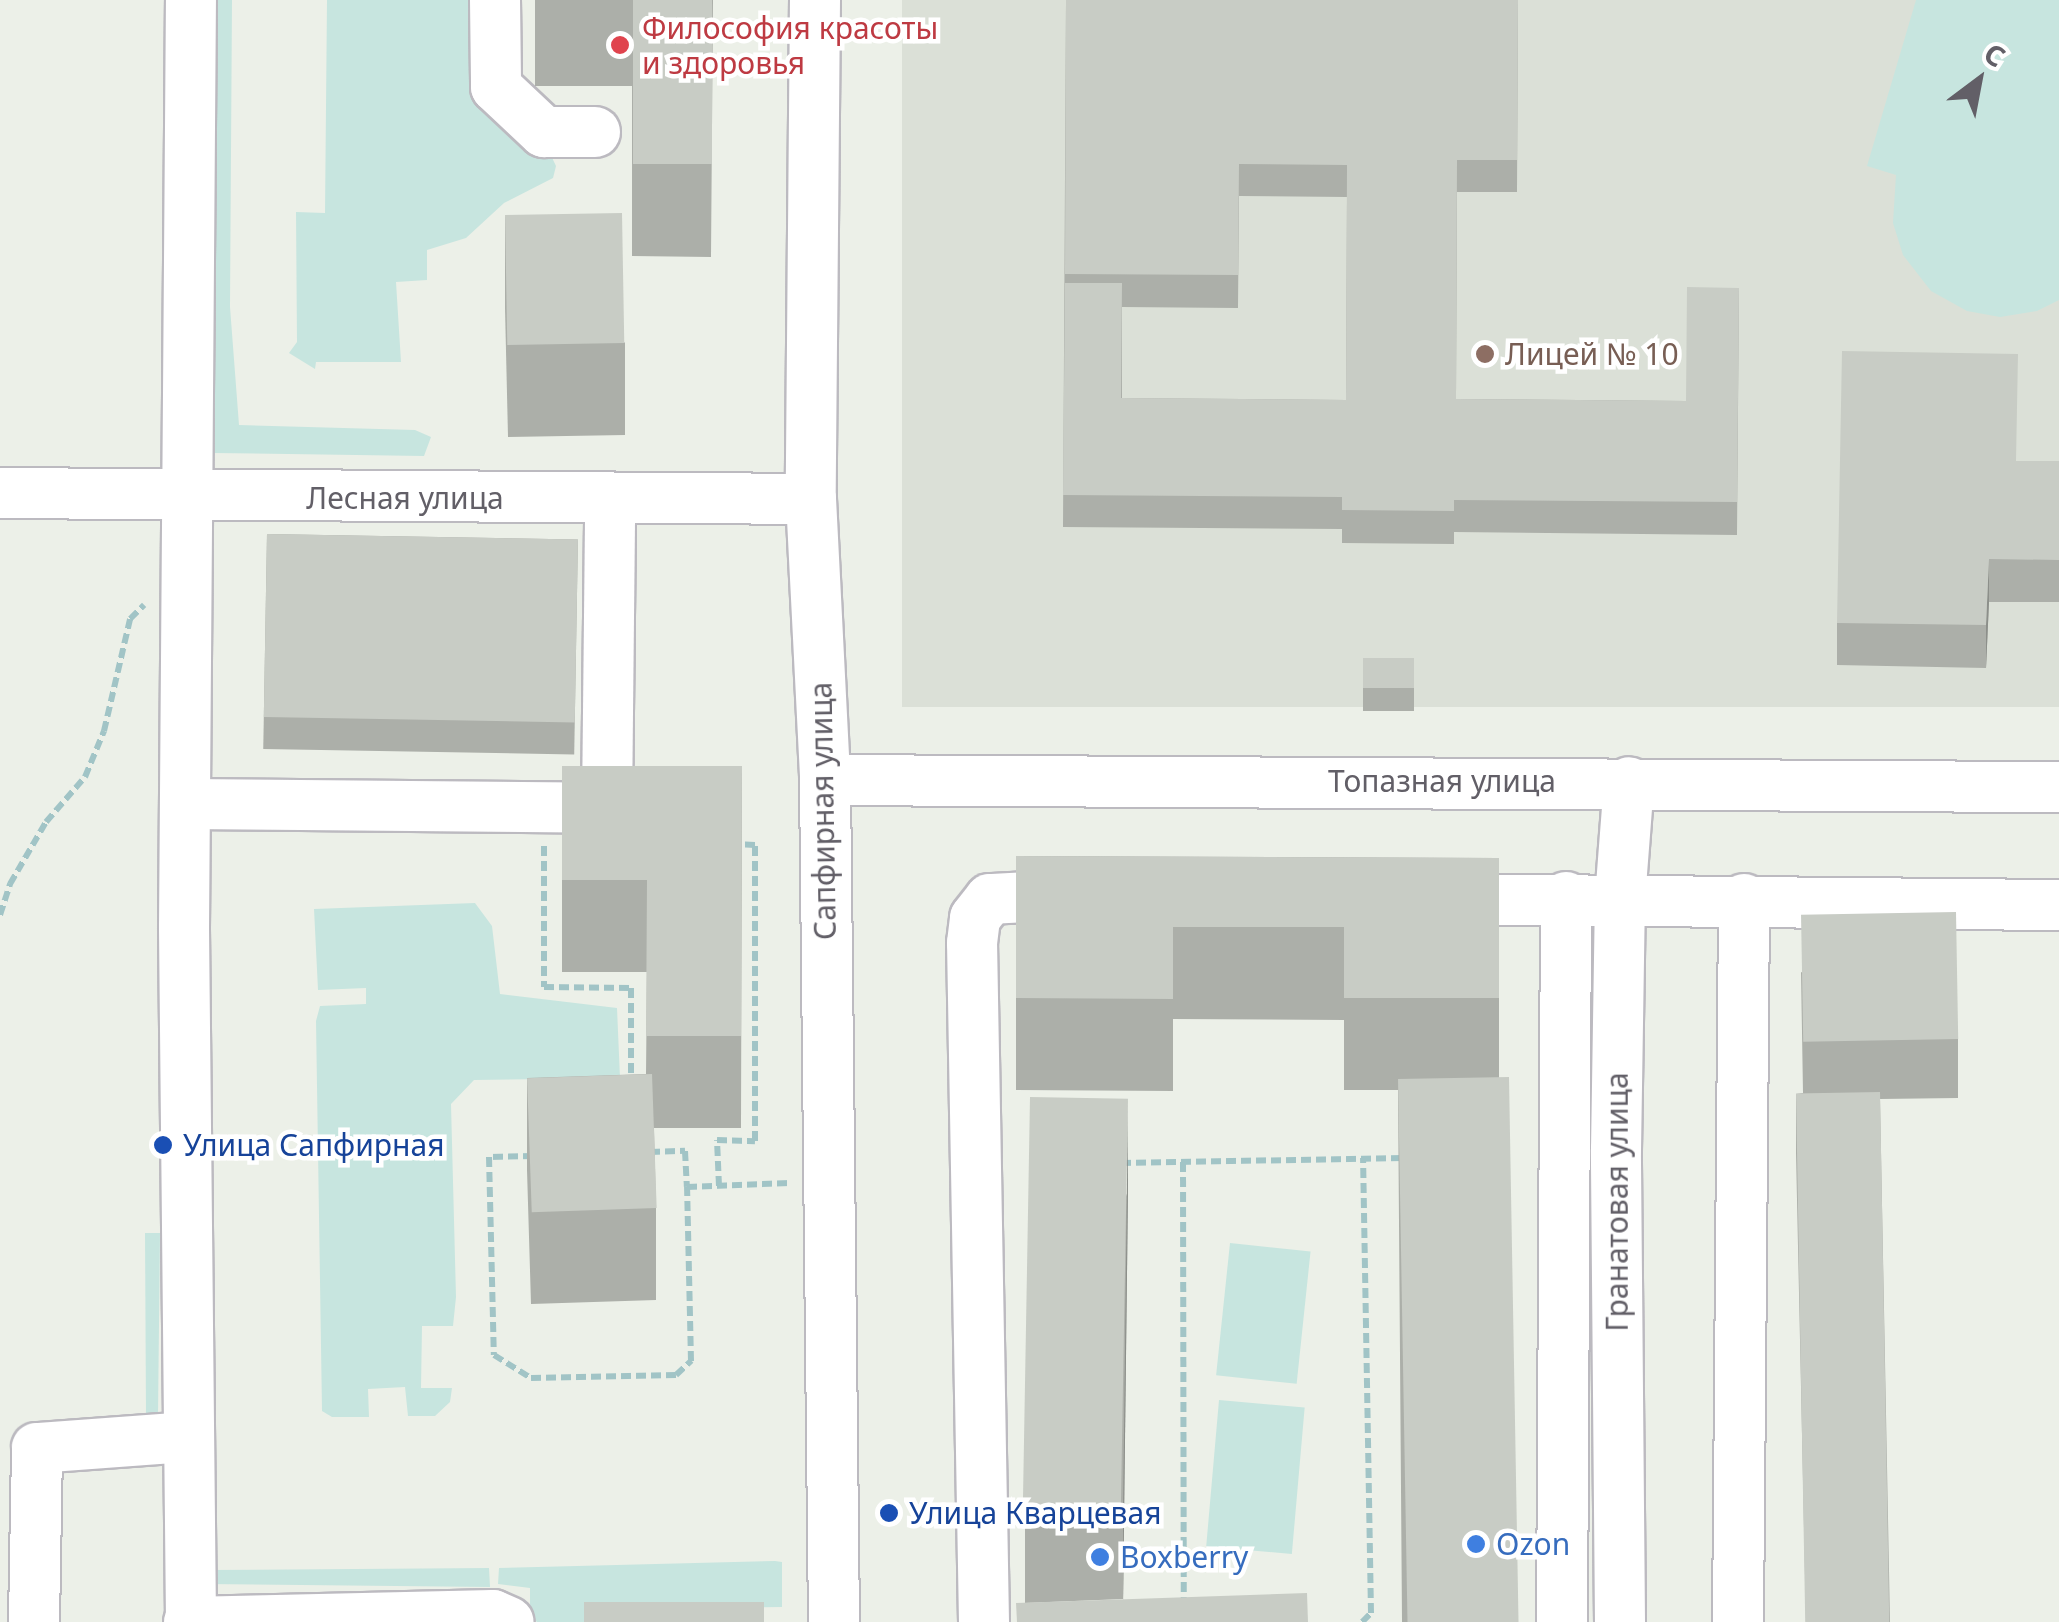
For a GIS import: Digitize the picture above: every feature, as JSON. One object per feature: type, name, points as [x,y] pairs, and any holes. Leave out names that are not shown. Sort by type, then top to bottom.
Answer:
[{"type":"street","points":[[191,0],[187,804],[190,1621],[493,1615],[509,1622]]},
{"type":"street","points":[[495,0],[496,88],[544,132],[595,132]]},
{"type":"street","name":"Сапфирная улица","points":[[815,0],[811,499],[825,780],[834,1622]]},
{"type":"street","name":"Лесная улица","points":[[0,493],[811,499]]},
{"type":"street","points":[[187,804],[607,808],[610,498]]},
{"type":"street","name":"Топазная улица","points":[[825,780],[2059,787]]},
{"type":"street","name":"Гранатовая улица","points":[[1620,1622],[1620,899],[1630,782]]},
{"type":"street","points":[[984,1622],[976,918],[990,899],[1130,893]]},
{"type":"street","points":[[1390,897],[2059,906]]},
{"type":"street","points":[[1562,1622],[1566,897]]},
{"type":"street","points":[[1738,1622],[1744,900]]},
{"type":"street","points":[[34,1622],[37,1448],[188,1437]]},
{"type":"path","points":[[0,916],[10,884],[46,822],[85,776],[104,731],[130,620],[147,602],[163,599]]},
{"type":"path","points":[[563,842],[544,842],[544,987],[631,988],[632,1098]]},
{"type":"path","points":[[717,844],[755,844],[754,1141],[717,1140],[719,1186]]},
{"type":"path","points":[[542,1156],[489,1157],[494,1355],[531,1378],[676,1374],[691,1361],[685,1151],[632,1152]]},
{"type":"path","points":[[1362,1158],[1370,1613],[1362,1622]]},
{"type":"path","points":[[1113,1163],[1416,1158]]},
{"type":"path","points":[[1183,1162],[1184,1622]]},
{"type":"path","points":[[687,1187],[796,1183]]},
{"type":"shaded area","points":[[213,0],[232,0],[230,307],[239,425],[415,430],[431,437],[424,456],[213,453]]},
{"type":"shaded area","points":[[327,0],[477,0],[556,166],[553,178],[504,203],[466,238],[427,250],[427,280],[396,282],[401,362],[316,362],[315,369],[289,353],[297,342],[296,212],[325,213]]},
{"type":"shaded area","name":"Лицей № 10","points":[[902,0],[2059,0],[2059,707],[902,707]]},
{"type":"shaded area","points":[[1916,0],[2059,0],[2059,300],[2037,311],[2000,317],[1967,311],[1931,291],[1903,255],[1893,223],[1896,175],[1867,166]]},
{"type":"shaded area","points":[[475,903],[492,926],[500,994],[617,1008],[620,1078],[474,1080],[451,1104],[456,1297],[453,1326],[422,1326],[421,1388],[452,1388],[450,1402],[435,1416],[408,1416],[405,1387],[368,1389],[369,1417],[332,1417],[322,1411],[316,1021],[320,1006],[366,1004],[366,988],[318,990],[314,909]]},
{"type":"shaded area","points":[[205,979],[215,1293],[215,1414],[206,1415],[208,1570],[489,1568],[490,1587],[203,1584]]},
{"type":"shaded area","points":[[145,1233],[160,1233],[158,1416],[146,1416]]},
{"type":"shaded area","points":[[1230,1243],[1311,1251],[1297,1384],[1216,1375]]},
{"type":"shaded area","points":[[1219,1400],[1305,1407],[1292,1554],[1206,1546]]},
{"type":"shaded area","points":[[782,1562],[782,1607],[618,1609],[608,1622],[537,1622],[530,1616],[530,1588],[498,1584],[499,1568]]},
{"type":"building","points":[[633,0],[712,0],[712,164],[633,164]]},
{"type":"building","name":"Лицей № 10","points":[[1066,0],[1518,0],[1517,160],[1457,160],[1456,399],[1686,401],[1687,287],[1739,288],[1737,502],[1454,500],[1454,511],[1342,510],[1342,497],[1063,495],[1065,283],[1122,283],[1121,398],[1346,400],[1347,165],[1239,164],[1238,275],[1065,274]]},
{"type":"building","points":[[622,213],[624,343],[507,345],[505,215]]},
{"type":"building","points":[[1842,351],[2018,354],[2016,461],[2059,461],[2059,560],[1989,559],[1986,625],[1837,623]]},
{"type":"building","points":[[267,534],[578,539],[575,722],[264,717]]},
{"type":"building","points":[[1363,658],[1414,658],[1414,688],[1363,688]]},
{"type":"building","points":[[562,766],[742,766],[741,1036],[646,1036],[647,880],[562,880]]},
{"type":"building","points":[[1016,856],[1499,858],[1499,998],[1344,998],[1344,927],[1173,927],[1173,999],[1016,998]]},
{"type":"building","points":[[1956,912],[1958,1039],[1803,1042],[1801,915]]},
{"type":"building","points":[[652,1074],[657,1208],[532,1212],[527,1078]]},
{"type":"building","points":[[1509,1077],[1519,1622],[1407,1622],[1398,1079]]},
{"type":"building","points":[[1880,1092],[1889,1622],[1805,1622],[1796,1093]]},
{"type":"building","points":[[1030,1097],[1128,1099],[1121,1515],[1023,1513]]},
{"type":"building","points":[[1307,1593],[1308,1622],[1017,1622],[1016,1603]]},
{"type":"building","points":[[584,1602],[764,1602],[764,1622],[584,1622]]},
{"type":"place","name":"Философия красоты и здоровья","points":[[620,45]]},
{"type":"place","name":"Лицей № 10","points":[[1485,354]]},
{"type":"place","name":"Улица Сапфирная","points":[[163,1145]]},
{"type":"place","name":"Улица Кварцевая","points":[[889,1513]]},
{"type":"place","name":"Ozon","points":[[1476,1544]]},
{"type":"place","name":"Boxberry","points":[[1100,1557]]}]
